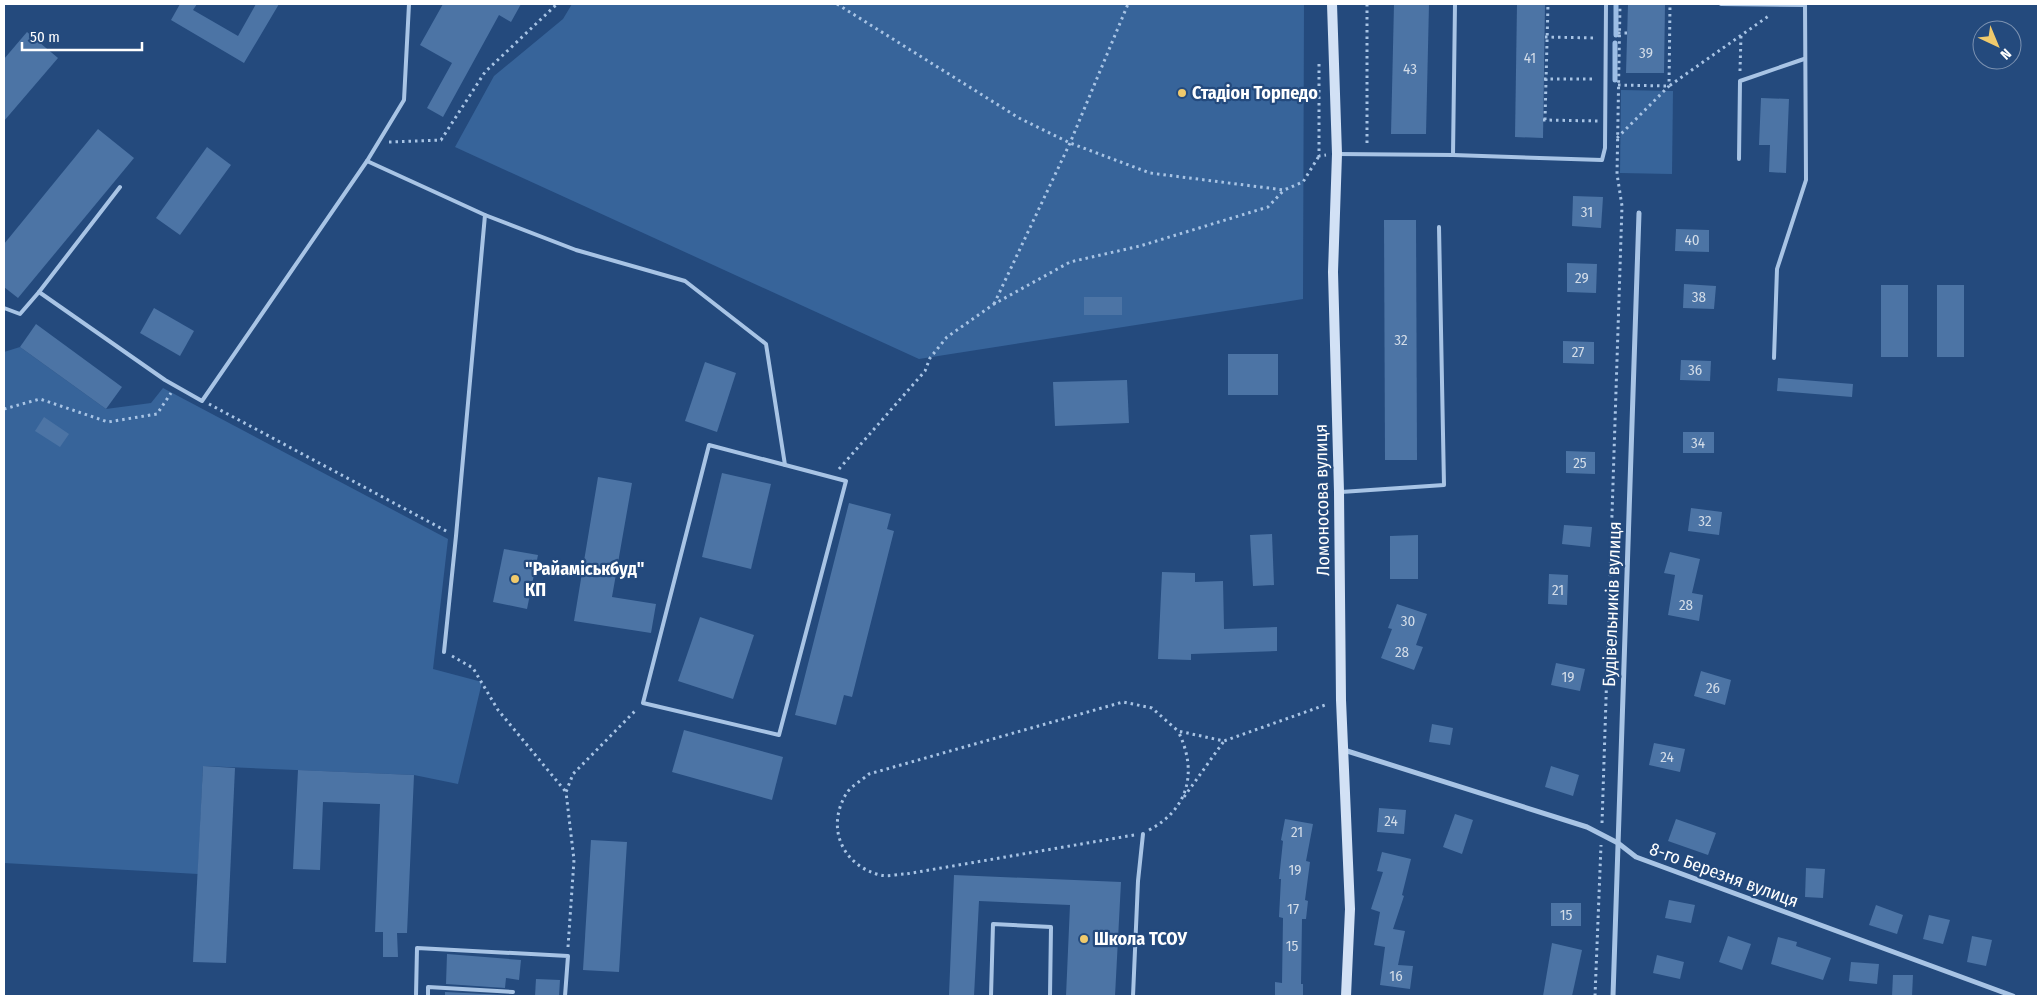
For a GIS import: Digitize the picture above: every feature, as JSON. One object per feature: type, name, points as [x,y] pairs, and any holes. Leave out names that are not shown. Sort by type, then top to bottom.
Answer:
[{"type":"street","name":"Ломоносова вулиця","points":[[1332,4],[1337,154],[1333,272],[1339,492],[1341,700],[1350,909],[1346,996]]},
{"type":"street","name":"Будівельників вулиця","points":[[1613,996],[1639,213]]},
{"type":"street","name":"8-го Березня вулиця","points":[[1342,750],[1602,833],[1636,857],[2013,996]]},
{"type":"lane","points":[[39,292],[176,387],[202,400],[367,161],[404,100],[409,4]]},
{"type":"lane","points":[[1454,155],[1455,4]]},
{"type":"lane","points":[[1337,154],[1454,155],[1602,160],[1605,148],[1606,4]]},
{"type":"lane","points":[[1721,4],[1783,6],[1805,4],[1806,180],[1777,269],[1774,358]]},
{"type":"lane","points":[[1739,159],[1740,82],[1804,59]]},
{"type":"lane","points":[[367,161],[485,215],[576,250],[685,281],[766,344],[785,465]]},
{"type":"lane","points":[[4,308],[20,314],[120,187]]},
{"type":"lane","points":[[444,652],[485,215]]},
{"type":"lane","points":[[1339,492],[1444,485],[1439,227]]},
{"type":"lane","points":[[709,444],[785,465],[846,481],[779,735],[642,703],[709,444]]},
{"type":"lane","points":[[1133,996],[1138,881],[1143,834]]},
{"type":"lane","points":[[991,996],[994,924],[1051,927],[1050,996]]},
{"type":"lane","points":[[416,996],[417,948],[568,956],[565,996]]},
{"type":"lane","points":[[428,996],[428,987],[513,992]]},
{"type":"path","points":[[379,143],[441,140],[485,72],[557,4]]},
{"type":"path","points":[[837,4],[1019,118],[1070,143],[1150,172],[1284,190]]},
{"type":"path","points":[[994,304],[1070,143],[1128,4]]},
{"type":"path","points":[[1367,4],[1367,154]]},
{"type":"path","points":[[1548,4],[1544,120],[1605,121]]},
{"type":"path","points":[[1595,996],[1622,206],[1616,174],[1620,4]]},
{"type":"path","points":[[1669,86],[1670,4]]},
{"type":"path","points":[[1605,148],[1669,86],[1783,6]]},
{"type":"path","points":[[1740,82],[1741,35]]},
{"type":"path","points":[[1546,37],[1606,38]]},
{"type":"path","points":[[832,477],[925,371],[930,358],[947,337],[994,304],[1070,262],[1140,246],[1268,207],[1284,190],[1303,182],[1319,156],[1320,58]]},
{"type":"path","points":[[1545,79],[1606,79]]},
{"type":"path","points":[[1618,85],[1669,86]]},
{"type":"path","points":[[1319,156],[1337,154]]},
{"type":"path","points":[[4,409],[40,399],[108,422],[157,414],[176,387]]},
{"type":"path","points":[[202,400],[456,536]]},
{"type":"path","points":[[444,652],[473,668],[498,710],[566,792]]},
{"type":"path","points":[[1178,731],[1224,741],[1341,700]]},
{"type":"path","points":[[1178,805],[1186,790],[1189,773],[1188,758],[1178,731],[1152,708],[1123,702],[869,774],[846,793],[836,824],[840,844],[857,866],[881,876],[906,874],[1143,834],[1164,822],[1178,805],[1224,741]]},
{"type":"path","points":[[568,956],[574,860],[566,792],[573,774],[642,703]]},
{"type":"shaded area","points":[[572,4],[1304,4],[1303,299],[919,359],[455,147],[494,76],[563,19]]},
{"type":"shaded area","points":[[1621,90],[1673,91],[1672,174],[1620,173]]},
{"type":"shaded area","points":[[20,347],[106,409],[151,403],[163,388],[448,539],[433,669],[482,682],[458,784],[414,775],[203,766],[198,874],[4,863],[4,352]]},
{"type":"building","points":[[180,4],[197,4],[193,10],[238,36],[256,4],[279,4],[244,63],[171,20]]},
{"type":"building","points":[[443,4],[521,4],[511,22],[499,15],[443,117],[427,108],[452,63],[420,45]]},
{"type":"building","points":[[1394,4],[1429,4],[1426,134],[1391,134]]},
{"type":"building","points":[[1517,4],[1545,4],[1543,138],[1515,137]]},
{"type":"building","points":[[1628,4],[1665,4],[1664,73],[1626,73]]},
{"type":"building","points":[[27,32],[58,58],[4,121],[4,59]]},
{"type":"building","points":[[1761,98],[1789,99],[1786,173],[1769,172],[1770,145],[1759,145]]},
{"type":"building","points":[[98,129],[134,158],[18,298],[4,287],[4,244]]},
{"type":"building","points":[[207,147],[231,165],[180,235],[156,218]]},
{"type":"building","points":[[1573,196],[1603,197],[1601,228],[1572,226]]},
{"type":"building","points":[[1384,220],[1416,220],[1417,460],[1385,460]]},
{"type":"building","points":[[1676,229],[1709,230],[1709,252],[1675,251]]},
{"type":"building","points":[[1567,263],[1597,264],[1596,293],[1567,292]]},
{"type":"building","points":[[1684,284],[1716,286],[1714,309],[1683,308]]},
{"type":"building","points":[[1881,285],[1908,285],[1908,357],[1881,357]]},
{"type":"building","points":[[1937,285],[1964,285],[1964,357],[1937,357]]},
{"type":"building","points":[[1084,297],[1122,297],[1122,315],[1084,315]]},
{"type":"building","points":[[154,308],[194,331],[180,356],[140,333]]},
{"type":"building","points":[[36,324],[122,387],[106,409],[20,347]]},
{"type":"building","points":[[1563,341],[1594,342],[1594,364],[1563,363]]},
{"type":"building","points":[[1228,354],[1278,354],[1278,395],[1228,395]]},
{"type":"building","points":[[1681,360],[1711,361],[1710,381],[1680,380]]},
{"type":"building","points":[[705,362],[736,373],[717,432],[685,421]]},
{"type":"building","points":[[1778,378],[1853,384],[1852,397],[1777,391]]},
{"type":"building","points":[[1127,380],[1129,423],[1055,426],[1053,382]]},
{"type":"building","points":[[44,417],[69,434],[60,447],[35,431]]},
{"type":"building","points":[[1683,432],[1714,432],[1714,453],[1683,453]]},
{"type":"building","points":[[1566,451],[1595,452],[1595,474],[1566,473]]},
{"type":"building","points":[[722,473],[771,484],[751,569],[702,557]]},
{"type":"building","points":[[598,477],[632,483],[612,597],[656,604],[651,633],[574,621]]},
{"type":"building","points":[[849,503],[891,514],[887,529],[894,531],[852,697],[844,695],[836,725],[795,715]]},
{"type":"building","points":[[1691,508],[1722,512],[1719,535],[1688,531]]},
{"type":"building","points":[[1564,525],[1592,527],[1590,547],[1562,544]]},
{"type":"building","points":[[1272,534],[1274,585],[1253,586],[1250,535]]},
{"type":"building","points":[[1418,535],[1418,579],[1390,579],[1390,536]]},
{"type":"building","name":"\"Райаміськбуд\" КП","points":[[504,549],[538,555],[527,609],[493,602]]},
{"type":"building","points":[[1670,552],[1700,559],[1692,593],[1703,595],[1699,621],[1668,615],[1675,575],[1664,573]]},
{"type":"building","points":[[1162,572],[1195,573],[1195,582],[1223,581],[1224,629],[1277,627],[1277,651],[1191,654],[1191,660],[1158,659]]},
{"type":"building","points":[[1549,574],[1568,575],[1567,605],[1548,604]]},
{"type":"building","points":[[1397,604],[1427,614],[1416,645],[1423,647],[1414,670],[1381,658],[1392,629],[1388,628]]},
{"type":"building","points":[[700,617],[754,635],[733,699],[678,681]]},
{"type":"building","points":[[1556,663],[1585,669],[1580,691],[1551,685]]},
{"type":"building","points":[[1701,671],[1731,680],[1725,705],[1694,696]]},
{"type":"building","points":[[1432,724],[1453,728],[1450,745],[1429,742]]},
{"type":"building","points":[[684,730],[783,757],[772,800],[672,772]]},
{"type":"building","points":[[1654,743],[1685,749],[1680,772],[1649,765]]},
{"type":"building","points":[[203,766],[235,768],[226,963],[193,962]]},
{"type":"building","points":[[1551,766],[1579,775],[1573,796],[1545,787]]},
{"type":"building","points":[[298,770],[414,775],[407,933],[397,933],[398,957],[383,957],[383,932],[375,932],[380,804],[323,802],[320,870],[293,869]]},
{"type":"building","points":[[1379,808],[1406,810],[1404,834],[1377,832]]},
{"type":"building","points":[[1455,814],[1473,820],[1462,854],[1443,847]]},
{"type":"building","points":[[1285,819],[1313,824],[1306,861],[1310,862],[1305,900],[1308,901],[1306,919],[1302,919],[1301,984],[1303,984],[1303,996],[1275,996],[1275,982],[1282,983],[1283,918],[1279,917],[1281,879],[1279,879],[1283,841],[1281,840]]},
{"type":"building","points":[[1676,819],[1716,833],[1708,855],[1668,841]]},
{"type":"building","points":[[591,840],[627,842],[619,972],[583,970]]},
{"type":"building","points":[[1382,852],[1411,859],[1402,895],[1404,896],[1393,929],[1405,931],[1398,965],[1413,966],[1410,989],[1380,985],[1385,947],[1374,945],[1380,912],[1371,909],[1383,872],[1377,871]]},
{"type":"building","points":[[1806,868],[1825,869],[1823,898],[1805,897]]},
{"type":"building","points":[[954,875],[1121,882],[1115,996],[1066,996],[1070,905],[979,901],[974,996],[949,995]]},
{"type":"building","points":[[1669,900],[1695,905],[1691,923],[1665,918]]},
{"type":"building","points":[[1551,903],[1581,903],[1581,926],[1551,926]]},
{"type":"building","points":[[1876,905],[1903,915],[1897,934],[1869,925]]},
{"type":"building","points":[[1929,915],[1950,920],[1943,944],[1923,939]]},
{"type":"building","points":[[1728,936],[1751,944],[1742,970],[1719,962]]},
{"type":"building","points":[[1972,936],[1992,940],[1986,966],[1967,962]]},
{"type":"building","points":[[1778,937],[1797,942],[1796,946],[1831,958],[1823,980],[1771,964]]},
{"type":"building","points":[[1552,943],[1582,950],[1572,996],[1543,996]]},
{"type":"building","points":[[447,954],[521,960],[519,980],[506,978],[505,988],[446,984]]},
{"type":"building","points":[[1657,955],[1684,962],[1680,979],[1653,973]]},
{"type":"building","points":[[1851,962],[1879,964],[1877,984],[1849,981]]},
{"type":"building","points":[[1893,975],[1913,975],[1912,996],[1892,996]]},
{"type":"building","points":[[536,979],[560,980],[559,996],[535,996]]},
{"type":"building","points":[[445,992],[505,995],[505,996],[445,996]]},
{"type":"waterway","points":[[1616,4],[1616,35]]},
{"type":"waterway","points":[[1615,43],[1615,80]]},
{"type":"place","name":"Стадіон Торпедо","points":[[1182,93]]},
{"type":"place","name":"\"Райаміськбуд\" КП","points":[[515,579]]},
{"type":"place","name":"Школа ТСОУ","points":[[1084,939]]}]
